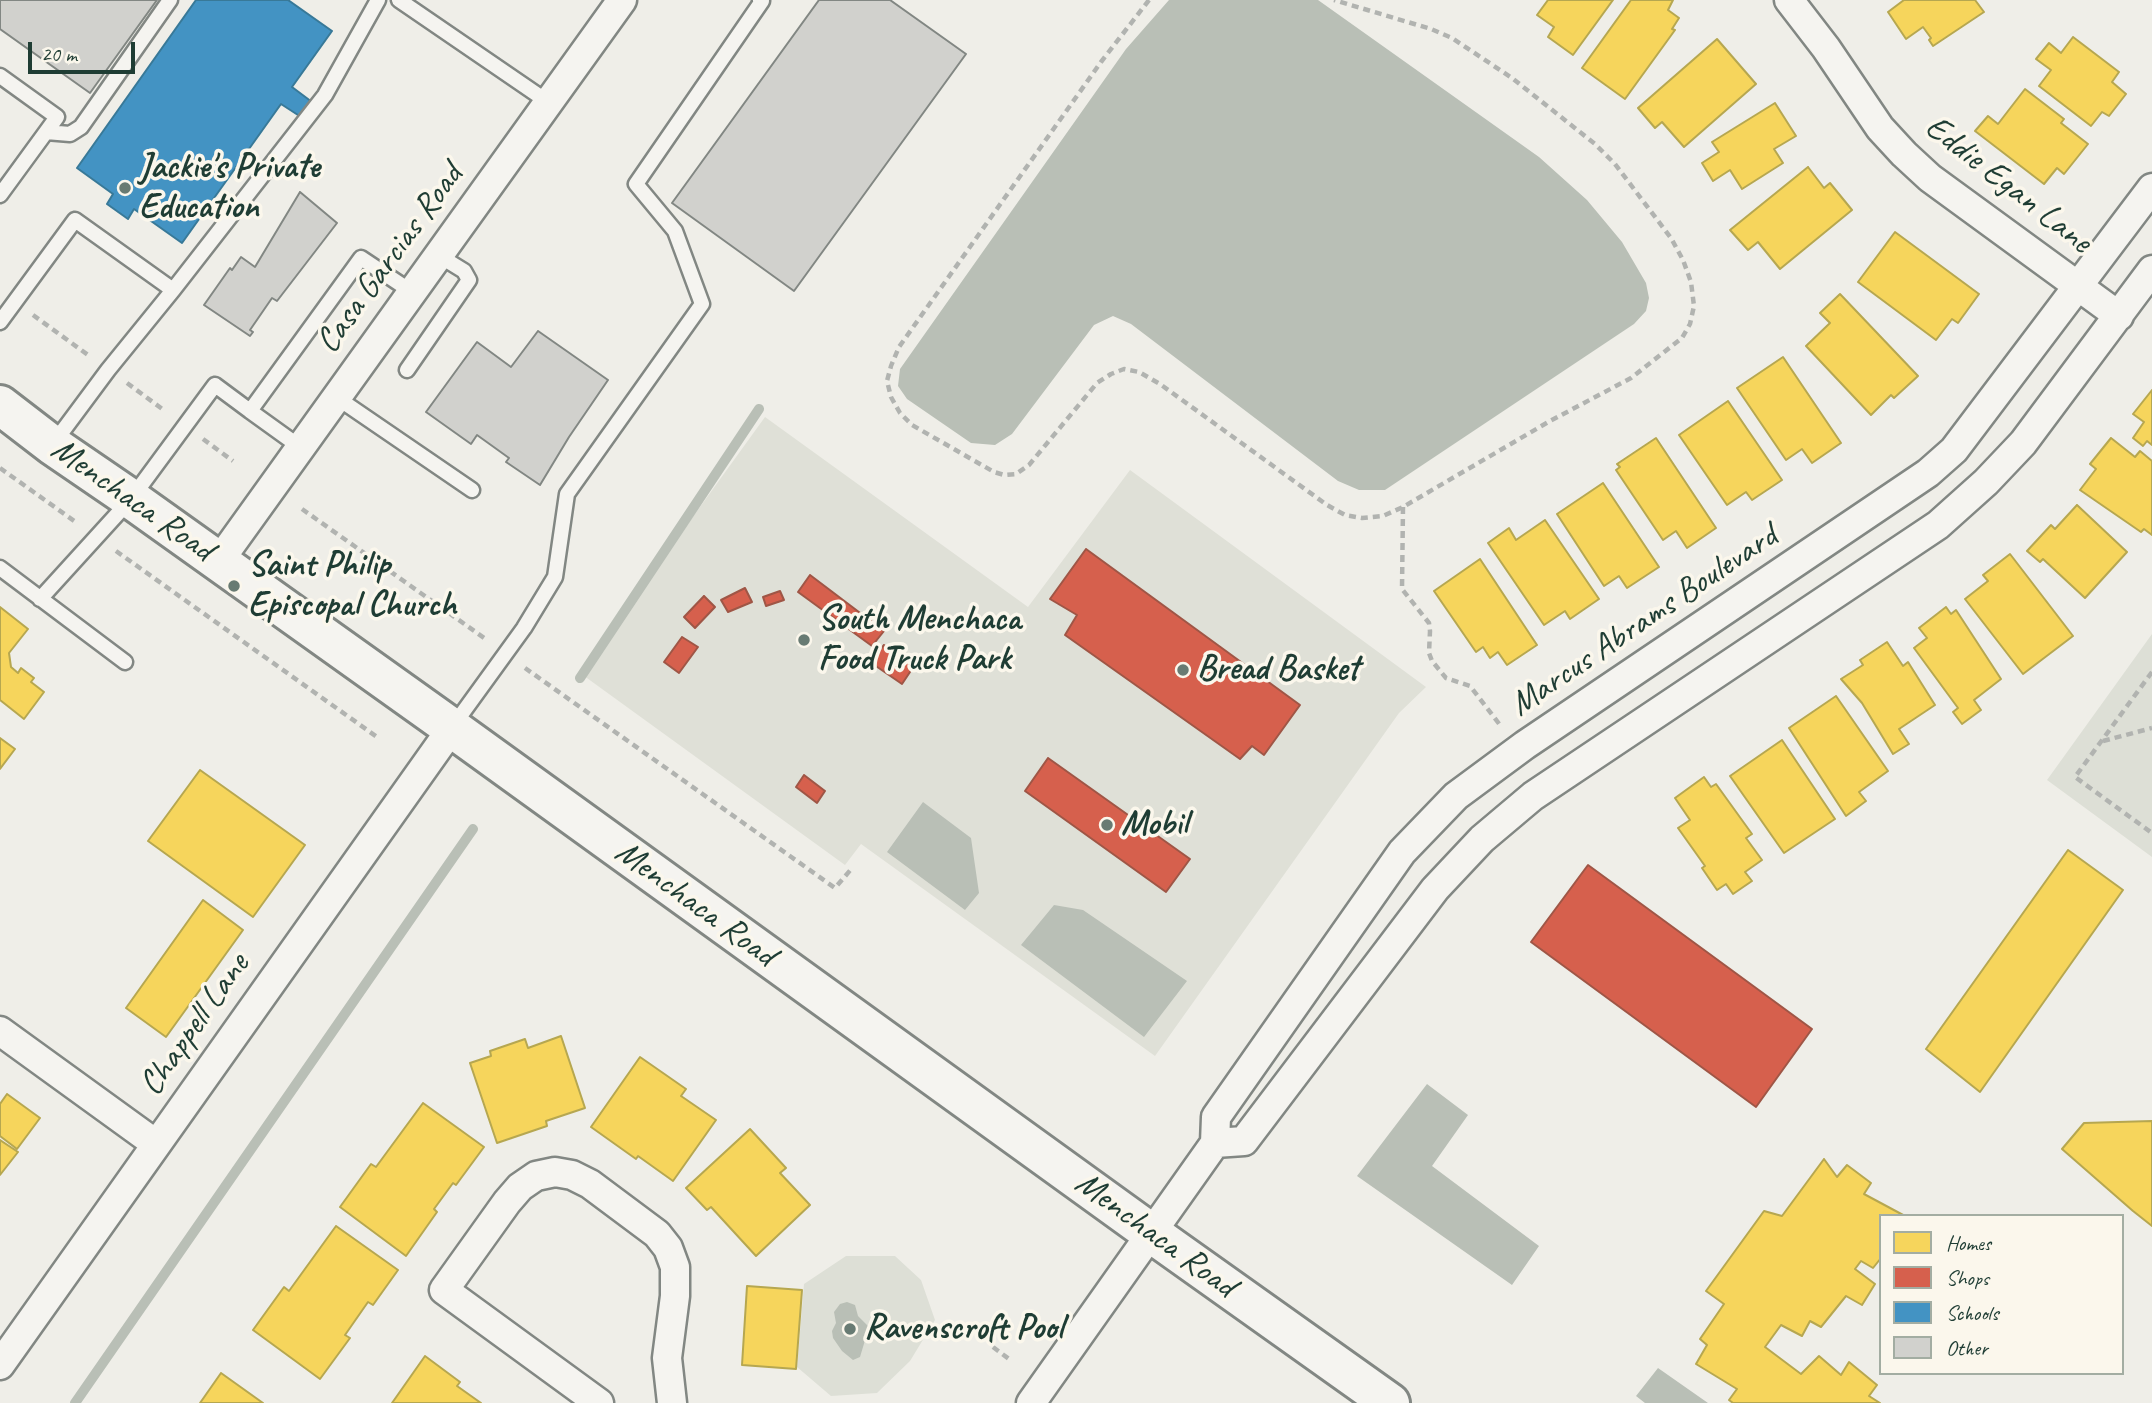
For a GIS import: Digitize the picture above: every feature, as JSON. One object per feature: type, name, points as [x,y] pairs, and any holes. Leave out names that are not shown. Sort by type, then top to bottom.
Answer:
[{"type":"main road","name":"Menchaca Road","points":[[0,405],[52,446],[219,561],[1390,1403]]},
{"type":"street","name":"Casa Garcias Road","points":[[219,561],[622,0]]},
{"type":"street","name":"Eddie Egan Lane","points":[[1789,0],[1826,48],[1880,128],[1904,154],[1930,178],[2119,316]]},
{"type":"street","name":"Marcus Abrams Boulevard","points":[[1031,1403],[1215,1143],[1216,1117],[1402,852],[1456,796],[1525,745],[1928,473],[1954,450],[2152,188]]},
{"type":"street","points":[[1215,1143],[1244,1141],[1435,889],[1482,839],[1534,796],[1938,525],[1986,482],[2024,443],[2152,270]]},
{"type":"street","name":"Chappell Lane","points":[[0,1365],[452,728]]},
{"type":"street","points":[[0,1031],[156,1144]]},
{"type":"street","points":[[599,1403],[444,1290],[507,1202],[536,1176],[555,1172],[572,1175],[590,1184],[657,1234],[668,1248],[675,1267],[676,1296],[667,1358],[673,1403]]},
{"type":"lane","points":[[46,132],[70,134],[81,127],[170,0]]},
{"type":"lane","points":[[52,446],[108,370],[325,95],[378,0]]},
{"type":"lane","points":[[399,0],[548,102]]},
{"type":"lane","points":[[452,728],[524,628],[555,578],[567,494],[702,304],[675,231],[636,184],[761,0]]},
{"type":"lane","points":[[0,76],[57,117],[0,195]]},
{"type":"lane","points":[[0,322],[75,220],[173,290]]},
{"type":"lane","points":[[407,370],[469,280],[464,271],[438,255]]},
{"type":"lane","points":[[250,411],[361,258],[412,292]]},
{"type":"lane","points":[[40,599],[131,499],[215,385],[300,447]]},
{"type":"lane","points":[[336,397],[472,490]]},
{"type":"lane","points":[[0,568],[125,662]]},
{"type":"path","points":[[1149,0],[1101,62],[899,347],[887,381],[891,397],[900,414],[912,425],[994,472],[1016,474],[1029,465],[1097,383],[1124,369],[1139,372],[1160,384],[1327,505],[1345,515],[1362,518],[1383,516],[1403,507],[1550,421],[1631,378],[1682,338],[1690,324],[1694,306],[1691,282],[1671,237],[1615,164],[1595,144],[1512,78],[1452,38],[1432,29],[1334,0]]},
{"type":"path","points":[[1345,4],[1351,0]]},
{"type":"path","points":[[0,468],[377,737]]},
{"type":"path","points":[[1403,507],[1402,589],[1429,623],[1429,653],[1432,661],[1446,678],[1470,686],[1503,728]]},
{"type":"path","points":[[302,509],[835,888],[853,867]]},
{"type":"path","points":[[2152,672],[2075,778],[2152,833]]},
{"type":"path","points":[[2102,741],[2152,727]]},
{"type":"path","points":[[993,1347],[1009,1360]]},
{"type":"shaded area","points":[[1169,0],[1318,0],[1539,157],[1587,200],[1622,242],[1646,283],[1649,298],[1646,311],[1634,324],[1385,490],[1359,490],[1338,481],[1131,324],[1113,316],[1094,325],[1012,434],[995,445],[971,443],[907,399],[898,386],[900,369],[1126,49]]},
{"type":"shaded area","points":[[765,417],[1028,607],[1130,470],[1426,687],[1399,713],[1155,1056],[861,844],[845,865],[580,673]]},
{"type":"shaded area","points":[[2152,634],[2152,857],[2047,780]]},
{"type":"shaded area","points":[[923,802],[971,838],[979,893],[965,910],[887,852]]},
{"type":"shaded area","points":[[1054,905],[1083,910],[1187,981],[1144,1037],[1021,945]]},
{"type":"shaded area","points":[[1427,1084],[1468,1115],[1432,1166],[1539,1246],[1512,1285],[1357,1176]]},
{"type":"shaded area","points":[[846,1256],[895,1256],[921,1280],[935,1320],[910,1361],[877,1393],[831,1396],[797,1367],[804,1284]]},
{"type":"shaded area","name":"Ravenscroft Pool","points":[[847,1302],[855,1305],[858,1316],[869,1327],[860,1357],[853,1360],[842,1351],[833,1338],[832,1331],[836,1323],[834,1312],[840,1304]]},
{"type":"shaded area","points":[[1658,1368],[1708,1403],[1645,1403],[1636,1396]]},
{"type":"building: Homes","points":[[1548,0],[1613,0],[1573,55],[1548,37],[1554,27],[1537,15]]},
{"type":"building: Homes","points":[[1631,0],[1673,0],[1668,10],[1679,18],[1672,29],[1675,30],[1625,99],[1582,68]]},
{"type":"building: Homes","points":[[1904,0],[1975,0],[1984,12],[1933,46],[1923,27],[1906,39],[1888,12]]},
{"type":"building: Homes","points":[[2073,37],[2119,72],[2112,82],[2126,94],[2109,116],[2102,112],[2091,126],[2039,86],[2051,70],[2036,59],[2049,43],[2061,53]]},
{"type":"building: Homes","points":[[1717,39],[1756,84],[1684,147],[1662,122],[1655,128],[1638,108]]},
{"type":"building: Homes","points":[[2025,89],[2064,119],[2061,123],[2088,144],[2064,174],[2057,168],[2044,184],[1975,131],[1988,116],[1998,124]]},
{"type":"building: Homes","points":[[1775,103],[1796,136],[1774,149],[1783,163],[1742,189],[1730,170],[1713,181],[1702,163],[1719,152],[1712,142]]},
{"type":"building: Homes","points":[[1808,167],[1824,188],[1830,183],[1852,210],[1780,269],[1758,242],[1748,250],[1730,230]]},
{"type":"building: Homes","points":[[1895,232],[1979,294],[1958,323],[1952,319],[1936,340],[1858,282]]},
{"type":"building: Homes","points":[[1840,294],[1918,376],[1894,398],[1891,395],[1871,415],[1806,346],[1830,323],[1820,313]]},
{"type":"building: Homes","points":[[1783,357],[1841,443],[1812,463],[1802,449],[1786,460],[1737,388]]},
{"type":"building: Homes","points":[[2152,390],[2152,445],[2147,441],[2143,446],[2133,438],[2144,422],[2133,414]]},
{"type":"building: Homes","points":[[1728,401],[1782,480],[1752,500],[1746,492],[1727,505],[1679,435]]},
{"type":"building: Homes","points":[[1656,438],[1716,528],[1687,548],[1676,531],[1663,540],[1616,470],[1620,467],[1617,464]]},
{"type":"building: Homes","points":[[2111,438],[2135,457],[2140,451],[2152,461],[2152,535],[2144,529],[2141,532],[2080,490],[2096,469],[2090,464]]},
{"type":"building: Homes","points":[[1603,483],[1659,567],[1627,588],[1619,576],[1604,586],[1557,514]]},
{"type":"building: Homes","points":[[2077,505],[2127,552],[2085,598],[2043,559],[2040,562],[2027,551],[2051,525],[2055,529]]},
{"type":"building: Homes","points":[[1545,520],[1599,599],[1570,619],[1565,611],[1544,625],[1488,543],[1509,528],[1516,540]]},
{"type":"building: Homes","points":[[2010,554],[2073,636],[2023,674],[1965,599],[1988,581],[1983,575]]},
{"type":"building: Homes","points":[[1480,559],[1537,645],[1507,665],[1498,652],[1490,658],[1483,647],[1476,652],[1434,591]]},
{"type":"building: Homes","points":[[0,607],[28,629],[9,653],[11,667],[18,673],[21,668],[34,678],[31,682],[44,692],[24,719],[0,700]]},
{"type":"building: Homes","points":[[1946,607],[1951,614],[1956,610],[2001,679],[1974,700],[1981,710],[1962,724],[1953,712],[1958,708],[1914,648],[1927,638],[1919,628]]},
{"type":"building: Homes","points":[[1887,642],[1903,666],[1908,662],[1935,705],[1899,729],[1909,744],[1893,754],[1862,703],[1841,679],[1863,665],[1860,660]]},
{"type":"building: Homes","points":[[1836,696],[1888,771],[1859,792],[1866,801],[1846,816],[1789,728]]},
{"type":"building: Homes","points":[[0,738],[15,749],[0,769]]},
{"type":"building: Homes","points":[[1782,740],[1835,819],[1784,853],[1730,776]]},
{"type":"building: Homes","points":[[200,770],[305,845],[253,917],[148,841]]},
{"type":"building: Homes","points":[[1704,777],[1711,787],[1716,784],[1752,834],[1746,838],[1762,860],[1745,872],[1752,881],[1733,894],[1726,884],[1717,890],[1702,868],[1705,866],[1678,828],[1690,820],[1675,798]]},
{"type":"building: Homes","points":[[2068,850],[2123,890],[1980,1092],[1926,1049]]},
{"type":"building: Homes","points":[[203,900],[243,930],[166,1037],[126,1008]]},
{"type":"building: Homes","points":[[561,1036],[585,1108],[546,1121],[547,1126],[497,1143],[470,1063],[491,1056],[490,1051],[525,1039],[528,1048]]},
{"type":"building: Homes","points":[[640,1057],[686,1089],[681,1096],[716,1120],[673,1181],[591,1127]]},
{"type":"building: Homes","points":[[7,1094],[40,1118],[17,1149],[0,1136],[0,1104]]},
{"type":"building: Homes","points":[[423,1103],[484,1147],[434,1209],[437,1212],[406,1256],[340,1207],[371,1164],[376,1167]]},
{"type":"building: Homes","points":[[2152,1121],[2152,1226],[2062,1149],[2084,1123]]},
{"type":"building: Homes","points":[[750,1129],[786,1168],[780,1173],[810,1205],[756,1256],[711,1207],[707,1210],[686,1188]]},
{"type":"building: Homes","points":[[0,1140],[18,1152],[0,1175]]},
{"type":"building: Homes","points":[[1824,1159],[1837,1177],[1847,1165],[1871,1183],[1864,1194],[1901,1214],[1879,1214],[1879,1260],[1873,1268],[1861,1261],[1855,1269],[1875,1284],[1862,1305],[1846,1296],[1821,1327],[1810,1321],[1802,1336],[1781,1325],[1765,1347],[1801,1374],[1819,1356],[1841,1375],[1849,1362],[1877,1385],[1869,1396],[1880,1403],[1733,1403],[1729,1400],[1737,1389],[1696,1364],[1707,1345],[1700,1339],[1724,1304],[1706,1291],[1764,1211],[1782,1216]]},
{"type":"building: Homes","points":[[336,1226],[398,1270],[373,1305],[368,1302],[345,1335],[350,1338],[320,1379],[253,1330],[284,1287],[289,1291]]},
{"type":"building: Homes","points":[[747,1286],[802,1290],[796,1369],[742,1365]]},
{"type":"building: Homes","points":[[425,1356],[460,1382],[457,1386],[481,1403],[392,1403]]},
{"type":"building: Homes","points":[[221,1373],[263,1403],[200,1403]]},
{"type":"building: Shops","name":"Bread Basket","points":[[1086,549],[1300,705],[1264,755],[1252,746],[1240,759],[1065,635],[1077,615],[1050,599]]},
{"type":"building: Shops","points":[[810,575],[884,631],[872,646],[798,592]]},
{"type":"building: Shops","points":[[745,588],[752,602],[728,612],[721,600]]},
{"type":"building: Shops","points":[[780,591],[784,600],[766,606],[763,597]]},
{"type":"building: Shops","points":[[704,596],[715,607],[695,628],[684,617]]},
{"type":"building: Shops","points":[[682,637],[698,647],[679,673],[664,662]]},
{"type":"building: Shops","points":[[884,645],[914,666],[902,684],[870,662]]},
{"type":"building: Shops","name":"Mobil","points":[[1048,758],[1190,859],[1166,892],[1025,791]]},
{"type":"building: Shops","points":[[804,775],[825,791],[817,803],[796,787]]},
{"type":"building: Shops","points":[[1588,865],[1812,1029],[1756,1107],[1531,942]]},
{"type":"building: Schools","points":[[196,0],[288,0],[332,31],[292,87],[312,102],[301,117],[281,104],[182,243],[134,209],[128,219],[107,204],[113,194],[77,168]]},
{"type":"building: Other","points":[[0,0],[157,0],[90,93],[0,29]]},
{"type":"building: Other","points":[[819,0],[890,0],[966,54],[794,291],[672,203]]},
{"type":"building: Other","points":[[300,192],[337,223],[277,301],[272,298],[250,330],[253,332],[250,336],[204,305],[241,257],[255,267]]},
{"type":"building: Other","points":[[538,331],[608,380],[540,485],[506,462],[509,458],[477,435],[471,444],[426,412],[477,342],[511,367]]},
{"type":"waterway","points":[[580,678],[759,409]]},
{"type":"waterway","points":[[75,1403],[473,829]]},
{"type":"place","name":"Jackie's Private Education","points":[[125,188]]},
{"type":"place","name":"Saint Philip Episcopal Church","points":[[234,586]]},
{"type":"place","name":"South Menchaca Food Truck Park","points":[[804,640]]},
{"type":"place","name":"Bread Basket","points":[[1183,670]]},
{"type":"place","name":"Mobil","points":[[1107,825]]},
{"type":"place","name":"Ravenscroft Pool","points":[[850,1329]]}]
